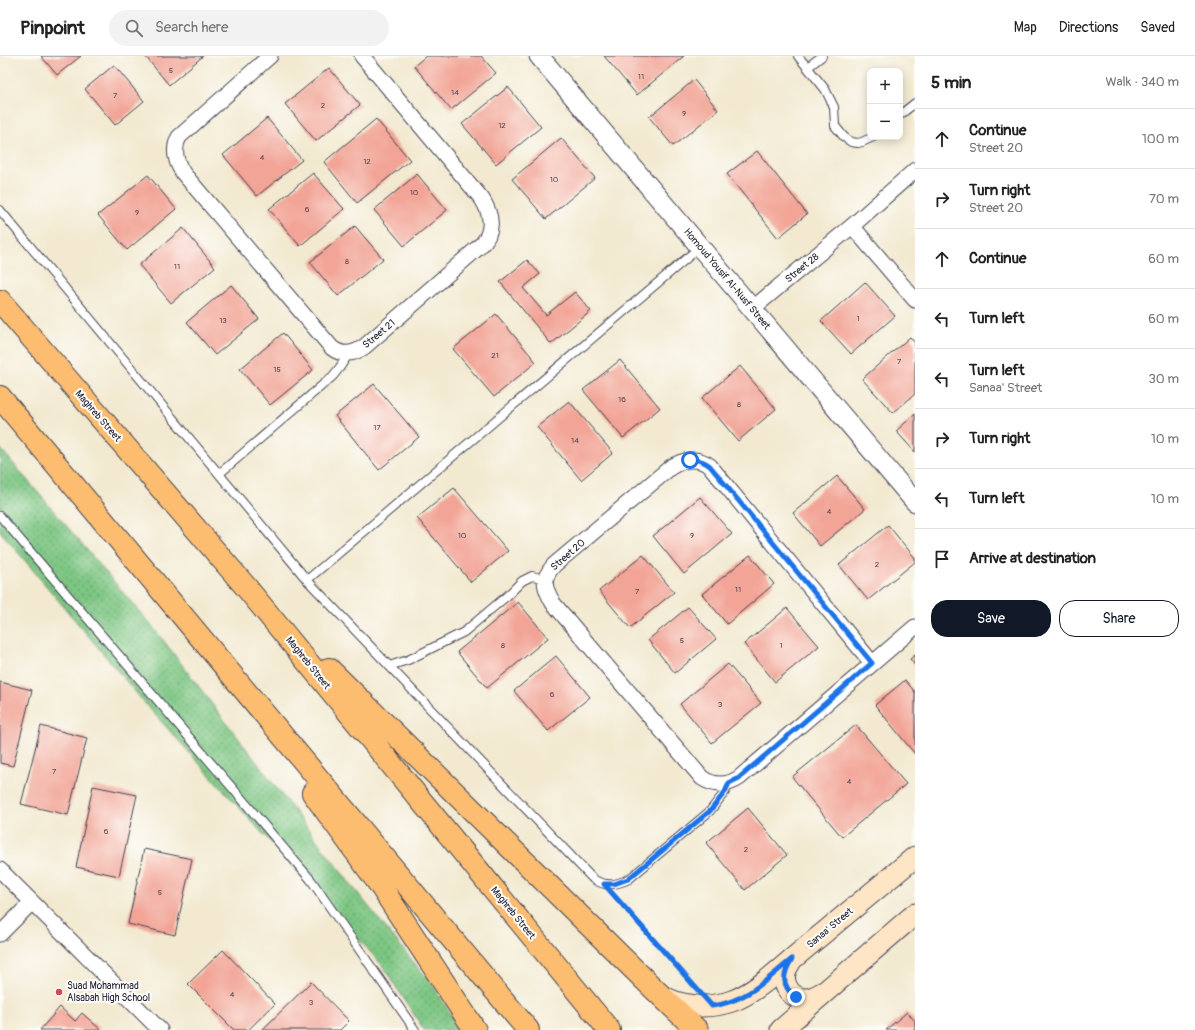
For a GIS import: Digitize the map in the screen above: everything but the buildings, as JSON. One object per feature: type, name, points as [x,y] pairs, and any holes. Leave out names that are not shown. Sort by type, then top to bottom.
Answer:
[{"type":"highway","name":"Maghreb Street","points":[[0,301],[246,587],[609,1030]]},
{"type":"highway","points":[[0,397],[528,1030]]},
{"type":"highway","points":[[246,587],[696,1030]]},
{"type":"highway","points":[[192,627],[380,885],[475,1030]]},
{"type":"main road","name":"Sanaa' Street","points":[[652,988],[664,997],[682,1003],[702,1006],[722,1004],[745,996],[915,857]]},
{"type":"main road","points":[[781,1030],[915,914]]},
{"type":"main road","points":[[792,959],[786,968],[784,978],[786,987],[792,994],[796,997],[805,999],[825,992]]},
{"type":"street","points":[[270,56],[179,137],[176,142],[175,154],[183,173],[332,348],[340,353],[348,353]]},
{"type":"street","name":"Street 21","points":[[348,353],[357,352],[364,347],[480,246],[487,237],[491,223],[488,208],[482,199],[362,56]]},
{"type":"street","name":"Homoud Yousif Al-Nusf Street","points":[[539,56],[915,502]]},
{"type":"street","name":"Street 28","points":[[752,309],[852,226],[915,170]]},
{"type":"street","points":[[852,226],[915,300]]},
{"type":"street","name":"Street 20","points":[[729,783],[713,784],[702,778],[553,603],[546,590],[545,579],[548,572],[554,565],[672,467],[685,461],[703,461],[710,466],[872,663]]},
{"type":"street","points":[[729,783],[739,778],[915,627]]},
{"type":"street","points":[[0,870],[160,1030]]},
{"type":"street","points":[[0,934],[32,902]]},
{"type":"lane","points":[[798,56],[825,89],[831,100],[835,117],[835,126],[844,137],[851,142],[858,143],[867,140]]},
{"type":"lane","points":[[808,67],[822,56]]},
{"type":"lane","points":[[903,113],[914,105]]},
{"type":"lane","points":[[0,210],[307,580],[593,880],[604,884],[614,884],[628,879],[710,811],[725,792],[729,783]]},
{"type":"lane","points":[[307,580],[700,247]]},
{"type":"lane","points":[[219,474],[333,376],[348,353]]},
{"type":"lane","points":[[0,516],[311,880],[415,1030]]},
{"type":"lane","points":[[389,666],[408,660],[464,632],[508,595],[522,581],[532,576],[545,579]]},
{"type":"path","points":[[604,884],[712,1006]]},
{"type":"green space","points":[[0,448],[156,631],[352,886],[434,987],[460,1030],[424,1030],[382,965],[149,708],[0,531]]},
{"type":"place","name":"Suad Mohammad Alsabah High School","points":[[59,992]]},
{"type":"route","points":[[690,460],[703,461],[710,466],[872,663],[739,778],[729,783],[725,792],[710,811],[628,879],[614,884],[604,884],[712,1006],[733,1001],[745,996],[792,959],[786,968],[784,978],[786,987],[796,997]]}]
